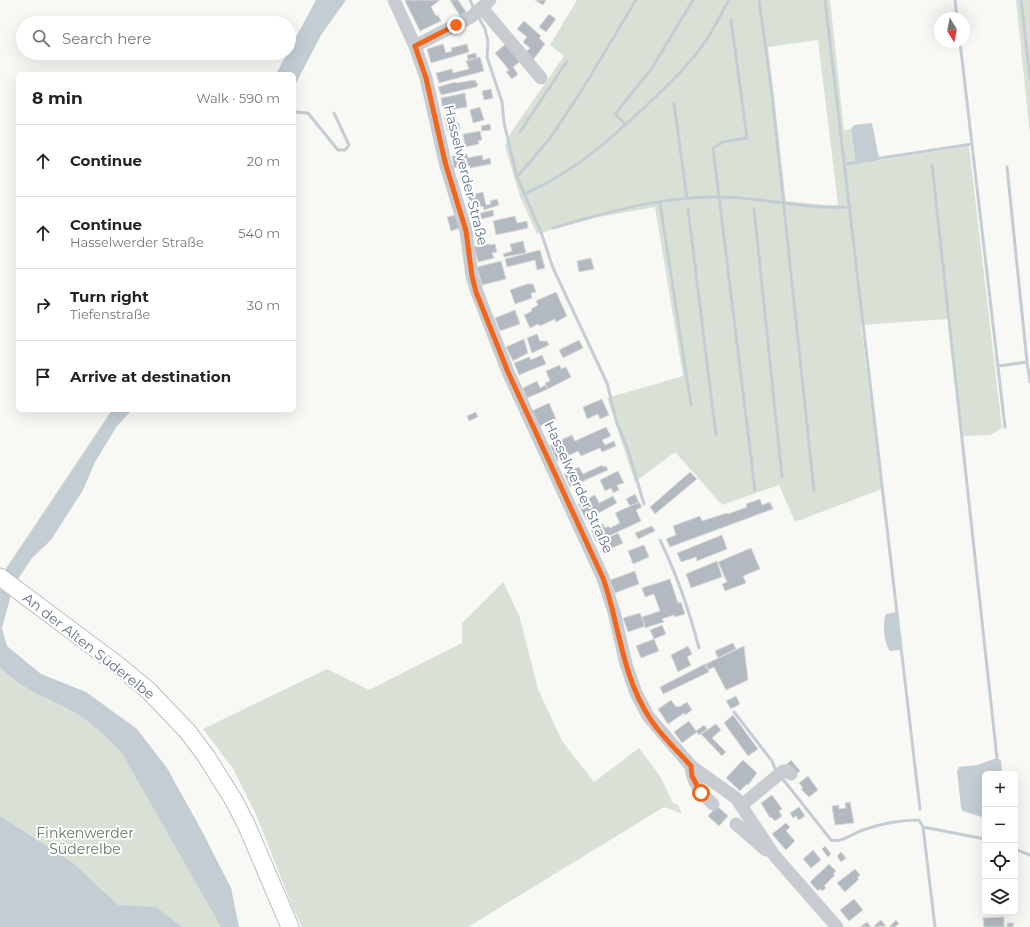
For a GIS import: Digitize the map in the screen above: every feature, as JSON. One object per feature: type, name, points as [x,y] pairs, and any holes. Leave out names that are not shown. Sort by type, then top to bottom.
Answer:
[{"type":"main road","name":"An der Alten Süderelbe","points":[[0,577],[134,678],[166,707],[188,732],[206,756],[246,824],[290,927]]},
{"type":"street","name":"Hasselwerder Straße","points":[[394,0],[415,46],[426,78],[445,162],[466,231],[472,276],[476,292],[490,330],[514,386],[603,578],[614,612],[626,664],[636,693],[656,727],[691,766],[736,798],[774,855],[837,927]]},
{"type":"street","points":[[415,46],[481,9],[541,78]]},
{"type":"street","points":[[691,766],[692,776],[701,793],[713,804]]},
{"type":"street","points":[[742,805],[783,771],[787,771],[790,774]]},
{"type":"street","points":[[736,824],[761,847],[774,855]]},
{"type":"green space","points":[[577,0],[830,0],[844,130],[851,129],[856,164],[969,146],[1002,428],[990,435],[963,436],[949,319],[861,325],[882,489],[795,522],[779,485],[722,505],[675,452],[635,482],[607,398],[683,376],[655,207],[599,217],[537,234],[520,197],[505,146],[510,134],[564,56],[550,45]],"holes":[[[818,40],[838,205],[786,201],[768,47]]]},
{"type":"green space","points":[[1016,0],[1030,0],[1030,135]]},
{"type":"green space","points":[[503,582],[519,615],[538,689],[562,741],[594,782],[639,748],[660,776],[673,803],[678,805],[682,814],[664,807],[468,927],[302,927],[292,906],[257,817],[234,770],[203,729],[327,669],[369,690],[462,643],[462,623]]},
{"type":"green space","name":"Finkenwerder Süderelbe","points":[[0,655],[114,732],[229,927],[0,927]]},
{"type":"shaded area","points":[[316,0],[346,0],[321,35],[296,83],[296,72],[277,72],[284,60],[296,60],[296,37]]},
{"type":"shaded area","points":[[872,123],[879,159],[877,161],[856,164],[851,129],[854,125]]},
{"type":"shaded area","points":[[111,412],[130,412],[117,426],[95,462],[83,490],[51,540],[32,558],[18,579],[5,570]]},
{"type":"shaded area","points":[[0,587],[11,595],[2,628],[7,646],[41,674],[86,692],[137,729],[167,768],[202,831],[231,888],[239,927],[221,927],[122,753],[103,734],[82,717],[24,686],[8,675],[0,667]]},
{"type":"shaded area","points":[[896,612],[901,650],[890,651],[885,638],[885,618],[886,614]]},
{"type":"shaded area","points":[[997,758],[1001,760],[1002,771],[982,771],[982,817],[963,811],[961,808],[957,771],[959,767],[977,765]]},
{"type":"shaded area","points":[[0,816],[73,863],[118,905],[156,907],[182,927],[0,927]]},
{"type":"building","points":[[440,0],[431,7],[441,21],[420,31],[405,1]]},
{"type":"building","points":[[450,0],[458,0],[466,12],[460,16]]},
{"type":"building","points":[[535,0],[546,0],[543,5]]},
{"type":"building","points":[[549,14],[556,19],[546,32],[539,27]]},
{"type":"building","points":[[524,21],[541,36],[539,38],[545,44],[533,60],[525,53],[530,48],[523,42],[527,37],[517,29]]},
{"type":"building","points":[[507,43],[521,61],[513,67],[518,74],[512,79],[506,72],[509,70],[495,53]]},
{"type":"building","points":[[443,44],[446,53],[452,51],[451,48],[467,44],[469,52],[431,63],[427,49]]},
{"type":"building","points":[[476,53],[477,58],[468,60],[467,55]]},
{"type":"building","points":[[480,57],[484,71],[439,83],[436,73],[452,69],[453,73],[469,69],[466,61]]},
{"type":"building","points":[[475,80],[478,85],[476,87],[441,95],[438,87],[455,82]]},
{"type":"building","points":[[491,89],[493,98],[484,100],[482,91]]},
{"type":"building","points":[[465,93],[467,107],[443,111],[441,98]]},
{"type":"building","points":[[480,107],[484,120],[473,123],[470,110]]},
{"type":"building","points":[[455,114],[457,124],[459,123],[460,129],[447,131],[444,116]]},
{"type":"building","points":[[490,124],[491,130],[482,131],[481,126]]},
{"type":"building","points":[[480,131],[482,140],[478,141],[479,144],[465,147],[463,134]]},
{"type":"building","points":[[467,154],[468,158],[482,155],[483,160],[490,158],[491,164],[470,168],[469,165],[454,168],[452,156]]},
{"type":"building","points":[[483,192],[486,205],[491,204],[490,201],[497,199],[499,205],[484,210],[483,206],[472,209],[468,196]]},
{"type":"building","points":[[493,210],[494,216],[481,219],[480,213]]},
{"type":"building","points":[[456,215],[460,228],[451,231],[447,217]]},
{"type":"building","points":[[515,216],[517,223],[527,221],[528,228],[496,235],[493,221]]},
{"type":"building","points":[[523,241],[526,253],[504,257],[503,254],[512,251],[510,244]]},
{"type":"building","points":[[495,244],[497,252],[492,253],[494,258],[478,262],[474,247]]},
{"type":"building","points":[[540,250],[545,268],[537,270],[535,260],[507,267],[505,259]]},
{"type":"building","points":[[591,258],[594,269],[579,272],[577,261]]},
{"type":"building","points":[[501,261],[506,279],[482,285],[477,267]]},
{"type":"building","points":[[527,284],[533,284],[536,292],[531,293],[532,298],[515,304],[510,290]]},
{"type":"building","points":[[556,292],[567,316],[556,322],[555,319],[540,326],[538,324],[530,328],[524,315],[532,311],[531,309],[538,305],[536,301]]},
{"type":"building","points":[[515,310],[520,324],[500,331],[495,318]]},
{"type":"building","points":[[537,334],[540,341],[547,341],[549,345],[532,353],[527,338]]},
{"type":"building","points":[[524,339],[528,353],[513,361],[506,347]]},
{"type":"building","points":[[579,340],[583,348],[563,358],[559,350]]},
{"type":"building","points":[[542,355],[546,364],[519,375],[514,363],[529,357],[531,360]]},
{"type":"building","points":[[560,365],[561,369],[566,367],[571,377],[548,389],[545,383],[550,381],[546,371]]},
{"type":"building","points":[[537,381],[540,388],[546,385],[548,389],[527,398],[523,388]]},
{"type":"building","points":[[602,399],[609,415],[600,419],[598,414],[587,419],[583,407]]},
{"type":"building","points":[[549,403],[556,419],[540,426],[532,411]]},
{"type":"building","points":[[476,412],[478,417],[469,421],[467,416]]},
{"type":"building","points":[[606,427],[611,436],[602,440],[605,445],[614,441],[616,446],[602,452],[600,448],[581,456],[578,451],[557,461],[550,445],[572,435],[575,441]]},
{"type":"building","points":[[602,465],[603,467],[606,466],[608,470],[570,487],[564,474],[579,467],[583,474]]},
{"type":"building","points":[[618,471],[624,483],[617,485],[619,490],[613,493],[611,488],[605,491],[600,480]]},
{"type":"building","points":[[690,472],[697,479],[655,514],[650,507]]},
{"type":"building","points":[[635,494],[639,502],[630,506],[626,499]]},
{"type":"building","points":[[595,495],[599,503],[613,496],[617,503],[586,520],[578,504]]},
{"type":"building","points":[[760,499],[762,505],[770,502],[773,509],[670,547],[666,539],[676,535],[673,526],[700,516],[702,521],[727,513],[728,514],[747,507],[746,504]]},
{"type":"building","points":[[639,502],[642,507],[636,510],[641,521],[596,542],[591,530],[603,524],[605,528],[609,526],[610,528],[620,523],[615,513]]},
{"type":"building","points":[[652,526],[655,531],[638,539],[635,533]]},
{"type":"building","points":[[618,533],[623,543],[606,551],[602,541]]},
{"type":"building","points":[[722,535],[727,549],[697,561],[696,557],[681,562],[677,553]]},
{"type":"building","points":[[644,545],[649,557],[633,564],[628,551]]},
{"type":"building","points":[[751,548],[760,569],[743,576],[746,583],[725,591],[722,584],[727,582],[718,562]]},
{"type":"building","points":[[717,561],[722,577],[691,588],[686,574]]},
{"type":"building","points":[[635,571],[639,584],[615,593],[610,580]]},
{"type":"building","points":[[670,579],[678,603],[681,602],[685,614],[675,617],[674,615],[662,619],[664,622],[645,628],[642,617],[660,611],[654,594],[645,597],[642,588]]},
{"type":"building","points":[[640,613],[645,626],[628,632],[623,618]]},
{"type":"building","points":[[662,625],[666,634],[654,639],[650,630]]},
{"type":"building","points":[[654,639],[659,651],[641,658],[636,646]]},
{"type":"building","points":[[733,643],[736,649],[718,658],[715,651]]},
{"type":"building","points":[[688,646],[692,654],[687,657],[691,665],[678,672],[671,655]]},
{"type":"building","points":[[744,646],[748,680],[726,690],[714,667],[708,670],[706,664]]},
{"type":"building","points":[[705,664],[709,672],[663,694],[660,687]]},
{"type":"building","points":[[736,696],[740,704],[731,709],[726,701]]},
{"type":"building","points":[[671,700],[676,707],[679,707],[687,702],[692,710],[685,715],[684,713],[668,724],[658,709]]},
{"type":"building","points":[[733,715],[758,749],[748,756],[724,723]]},
{"type":"building","points":[[689,721],[696,731],[704,725],[707,729],[699,735],[697,732],[682,743],[674,732]]},
{"type":"building","points":[[716,724],[721,730],[712,738],[726,752],[722,756],[701,734]]},
{"type":"building","points":[[743,760],[757,773],[748,785],[747,784],[740,791],[726,778]]},
{"type":"building","points":[[791,760],[800,771],[794,775],[786,765]]},
{"type":"building","points":[[808,776],[818,790],[809,797],[801,789],[803,788],[799,783]]},
{"type":"building","points":[[772,795],[782,809],[779,811],[782,816],[775,821],[771,817],[770,818],[761,803]]},
{"type":"building","points":[[850,802],[854,823],[835,825],[832,806],[839,805],[839,809],[846,808],[845,803]]},
{"type":"building","points":[[717,806],[728,816],[719,826],[708,816]]},
{"type":"building","points":[[799,807],[805,816],[799,820],[796,816],[793,818],[790,813]]},
{"type":"building","points":[[786,823],[790,827],[786,831],[795,841],[786,850],[772,834]]},
{"type":"building","points":[[825,846],[831,854],[828,857],[822,849]]},
{"type":"building","points":[[813,850],[821,860],[811,868],[803,859]]},
{"type":"building","points":[[841,852],[846,858],[841,862],[837,856]]},
{"type":"building","points":[[829,864],[836,871],[833,874],[835,875],[824,886],[826,888],[822,891],[820,889],[818,891],[810,882]]},
{"type":"building","points":[[855,869],[860,875],[857,878],[859,879],[845,892],[837,883]]},
{"type":"building","points":[[854,899],[863,910],[849,921],[840,910]]},
{"type":"building","points":[[1004,917],[1004,927],[984,927],[983,918]]},
{"type":"building","points":[[881,920],[886,926],[874,926]]},
{"type":"building","points":[[896,920],[899,924],[895,927],[889,927]]},
{"type":"building","points":[[867,922],[871,927],[860,927]]},
{"type":"building","points":[[1007,923],[1014,923],[1013,927],[1007,927]]},
{"type":"waterway","points":[[470,0],[474,9]]},
{"type":"waterway","points":[[517,177],[551,137],[582,90],[636,0]]},
{"type":"waterway","points":[[626,125],[615,114],[652,68],[693,0]]},
{"type":"waterway","points":[[524,194],[559,176],[591,154],[649,103],[699,50],[729,0]]},
{"type":"waterway","points":[[759,0],[772,94],[814,491]]},
{"type":"waterway","points":[[825,0],[920,809]]},
{"type":"waterway","points":[[955,0],[956,12]]},
{"type":"waterway","points":[[1021,0],[1030,78]]},
{"type":"waterway","points":[[478,16],[485,29],[488,41],[487,57],[502,102],[504,123],[517,177],[541,232],[553,268],[607,383],[617,423],[628,450],[644,504]]},
{"type":"waterway","points":[[731,20],[747,138],[723,142],[713,148],[755,490]]},
{"type":"waterway","points":[[961,48],[1005,427]]},
{"type":"waterway","points":[[520,132],[567,61]]},
{"type":"waterway","points":[[674,103],[687,199]]},
{"type":"waterway","points":[[296,112],[308,113],[338,150],[345,150],[349,145],[334,113]]},
{"type":"waterway","points":[[875,159],[972,144]]},
{"type":"waterway","points":[[845,164],[859,162]]},
{"type":"waterway","points":[[932,165],[997,758]]},
{"type":"waterway","points":[[1007,167],[1027,362]]},
{"type":"waterway","points":[[553,228],[635,206],[699,197],[753,199],[818,207],[851,207]]},
{"type":"waterway","points":[[660,203],[691,405]]},
{"type":"waterway","points":[[688,209],[716,435]]},
{"type":"waterway","points":[[754,209],[782,477]]},
{"type":"waterway","points":[[998,366],[1027,362],[1030,382]]},
{"type":"waterway","points":[[660,540],[682,593],[699,648]]},
{"type":"waterway","points":[[734,712],[772,761],[775,769]]},
{"type":"waterway","points":[[782,778],[831,840],[835,841],[843,839],[863,830],[883,824],[919,820],[923,827],[982,838]]},
{"type":"waterway","points":[[923,827],[935,927]]},
{"type":"waterway","points":[[1018,850],[1030,855]]},
{"type":"route","points":[[456,25],[415,46],[426,78],[445,162],[466,231],[472,276],[476,292],[508,372],[603,578],[614,612],[626,664],[636,693],[648,716],[656,727],[691,766],[692,776],[701,793]]}]
